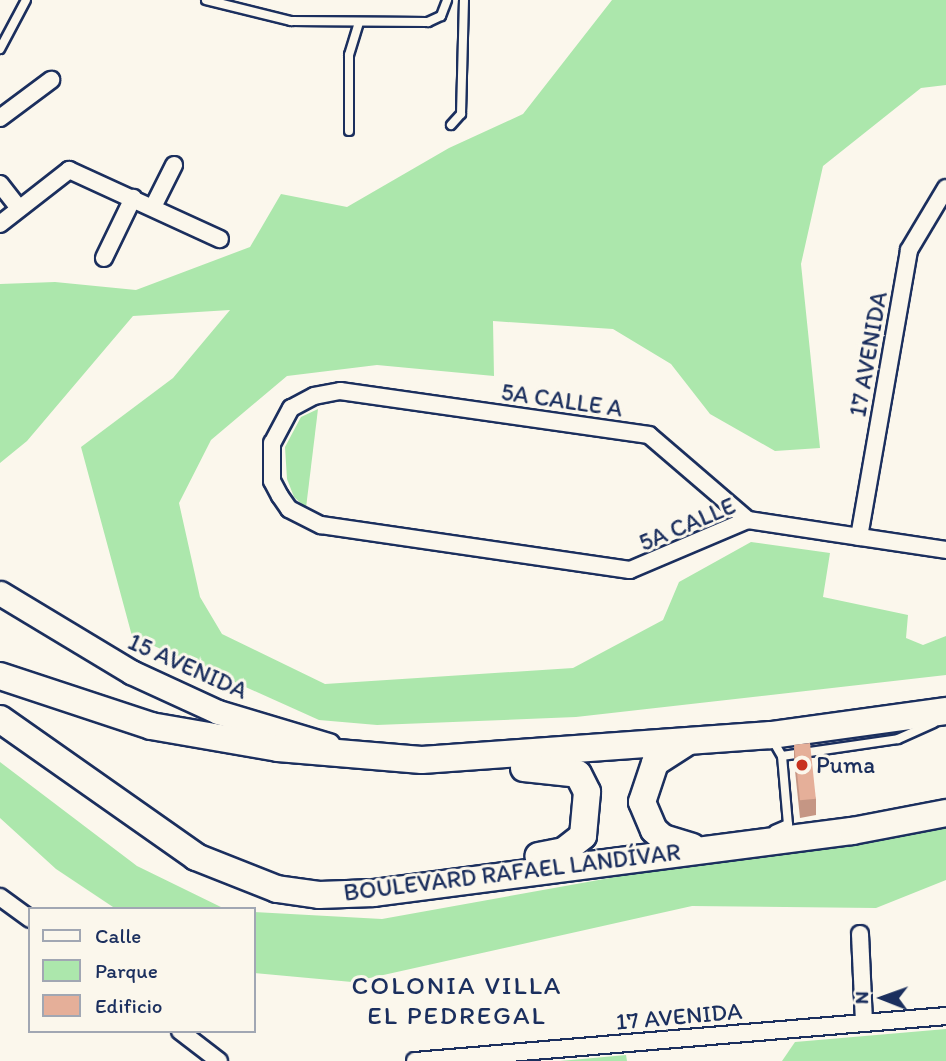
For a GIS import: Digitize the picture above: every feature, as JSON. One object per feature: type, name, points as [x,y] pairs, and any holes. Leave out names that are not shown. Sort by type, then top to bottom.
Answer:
[{"type":"main road","points":[[0,676],[151,726],[368,757],[422,760],[692,740],[776,745],[946,711]]},
{"type":"main road","name":"BOULEVARD RAFAEL LANDÍVAR","points":[[0,719],[186,850],[237,875],[277,889],[319,895],[461,882],[704,843],[942,815]]},
{"type":"main road","points":[[0,737],[164,857],[245,895],[323,908],[382,904],[432,894],[500,864],[564,851],[578,842],[588,821],[585,785],[578,774],[561,769],[463,769],[422,760]]},
{"type":"main road","points":[[692,740],[655,763],[642,802],[647,820],[663,838],[704,843]]},
{"type":"street","points":[[0,118],[51,80]]},
{"type":"street","points":[[153,207],[174,164]]},
{"type":"street","points":[[0,224],[69,170],[220,239]]},
{"type":"street","points":[[0,184],[19,208]]},
{"type":"street","name":"17 AVENIDA","points":[[859,537],[909,250],[946,188]]},
{"type":"street","points":[[104,258],[134,198]]},
{"type":"street","name":"5A CALLE","points":[[340,391],[314,396],[291,408],[272,443],[272,481],[280,496],[289,509],[321,525],[630,570],[748,520],[946,550]]},
{"type":"street","name":"5A CALLE A","points":[[340,391],[649,435],[748,520]]},
{"type":"street","name":"15 AVENIDA","points":[[0,593],[131,672],[218,712],[368,757]]},
{"type":"street","points":[[0,897],[28,918]]},
{"type":"street","points":[[860,934],[863,1023]]},
{"type":"street","name":"17 AVENIDA","points":[[415,1061],[476,1058],[946,1016]]},
{"type":"street","points":[[183,1033],[219,1061]]},
{"type":"lane","points":[[0,49],[26,0]]},
{"type":"lane","points":[[206,0],[291,21],[359,22],[433,21],[445,12],[447,0]]},
{"type":"lane","points":[[452,125],[461,114],[464,0]]},
{"type":"lane","points":[[349,131],[349,55],[359,22]]},
{"type":"lane","points":[[776,830],[788,824],[776,745],[898,739],[946,718]]},
{"type":"lane","points":[[881,814],[920,808],[942,815]]},
{"type":"lane","points":[[763,831],[803,825]]},
{"type":"green space","points":[[612,0],[946,0],[946,85],[921,88],[823,166],[801,264],[820,448],[775,451],[710,414],[671,364],[613,329],[493,321],[494,376],[377,365],[287,376],[211,440],[179,503],[200,597],[222,634],[325,684],[573,668],[663,620],[679,582],[751,542],[830,553],[823,597],[908,615],[906,638],[923,645],[946,636],[946,675],[576,717],[377,725],[319,720],[132,636],[81,447],[173,378],[230,310],[133,316],[27,441],[0,463],[0,284],[55,282],[136,290],[250,247],[281,194],[347,207],[449,148],[523,114]]},
{"type":"green space","points":[[318,409],[306,508],[294,497],[287,479],[285,447],[301,417]]},
{"type":"green space","points":[[0,762],[137,866],[221,907],[113,907],[56,869],[0,818]]},
{"type":"green space","points":[[946,822],[946,880],[876,908],[692,906],[352,982],[256,973],[256,912],[382,919],[632,874],[876,842]]},
{"type":"green space","points":[[946,1029],[946,1061],[782,1061],[795,1042]]},
{"type":"green space","points":[[626,1055],[627,1061],[560,1061]]},
{"type":"building","name":"Puma","points":[[810,743],[816,799],[800,800],[794,745]]},
{"type":"place","name":"Puma","points":[[802,765]]},
{"type":"district","name":"COLONIA VILLA EL PEDREGAL","points":[[457,1001]]}]
